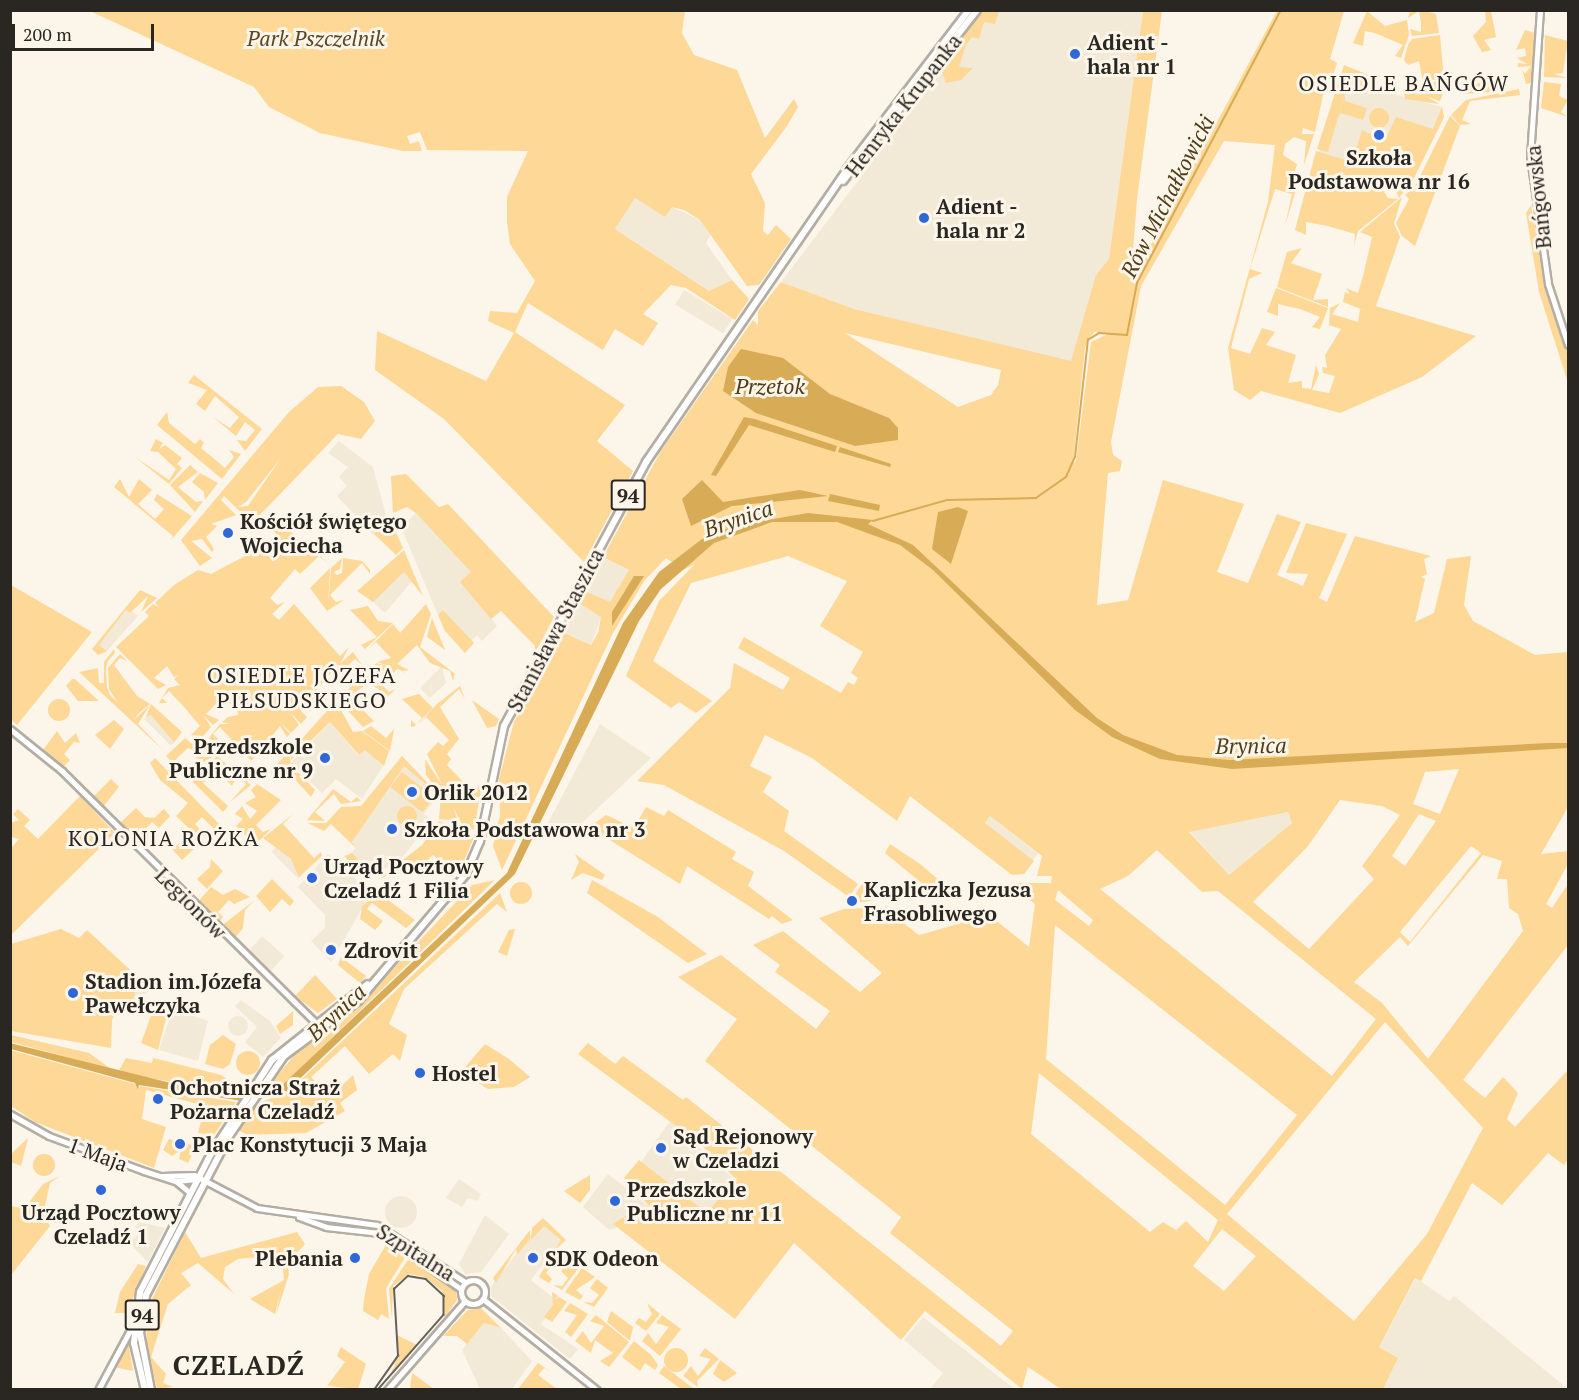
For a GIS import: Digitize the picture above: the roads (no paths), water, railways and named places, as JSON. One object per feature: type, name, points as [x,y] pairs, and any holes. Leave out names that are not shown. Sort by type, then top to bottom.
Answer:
[{"type":"main road","name":"Henryka Krupanka","points":[[759,297],[828,197],[969,10]]},
{"type":"main road","name":"Henryka Krupanka","points":[[828,197],[977,10]]},
{"type":"main road","name":"Stanisława Staszica","points":[[241,1110],[284,1056],[382,971],[471,865],[498,743],[515,704],[650,454],[759,297]]},
{"type":"main road","name":"Stanisława Staszica","points":[[152,1389],[140,1343],[143,1307],[202,1180],[251,1089],[272,1059],[319,1026]]},
{"type":"main road","name":"Stanisława Staszica","points":[[144,1389],[134,1323],[140,1292],[190,1193],[202,1180]]},
{"type":"street","name":"Bańgowska","points":[[1540,10],[1530,157],[1548,284],[1569,345]]},
{"type":"street","name":"Legionów","points":[[10,729],[59,768],[319,1026]]},
{"type":"street","name":"1 Maja","points":[[10,1114],[34,1129],[176,1181],[202,1180]]},
{"type":"street","name":"1 Maja","points":[[162,1176],[202,1180],[252,1206],[289,1212],[328,1225]]},
{"type":"street","points":[[176,1181],[190,1193]]},
{"type":"street","name":"Szpitalna","points":[[328,1225],[383,1228],[465,1282],[481,1282],[483,1299]]},
{"type":"street","name":"Szpitalna","points":[[328,1225],[380,1233],[461,1289]]},
{"type":"street","points":[[465,1282],[461,1289],[465,1301]]},
{"type":"street","points":[[387,1389],[465,1301],[483,1299],[597,1389]]},
{"type":"street","points":[[98,1389],[134,1323]]},
{"type":"water","name":"Przetok","points":[[741,349],[783,358],[830,394],[889,418],[898,428],[898,440],[855,446],[756,413],[723,391],[728,367]]},
{"type":"water","points":[[744,417],[837,446],[835,452],[749,425],[716,476],[711,475]]},
{"type":"water","points":[[840,447],[891,464],[890,467],[838,452]]},
{"type":"water","points":[[702,480],[723,502],[800,490],[828,496],[732,506],[691,526],[682,499]]},
{"type":"water","points":[[830,494],[880,505],[879,511],[828,501]]},
{"type":"water","points":[[958,507],[968,511],[951,564],[932,549],[938,512]]},
{"type":"water","points":[[808,513],[873,520],[868,524],[913,545],[1097,718],[1123,735],[1177,755],[1229,760],[1548,743],[1568,743],[1568,748],[1232,769],[1160,759],[1112,737],[1075,710],[933,570],[900,545],[837,522],[772,522],[714,543],[661,589],[639,621],[515,874],[287,1091],[249,1102],[139,1085],[138,1090],[135,1083],[11,1049],[10,1043],[207,1092],[255,1095],[279,1088],[507,873],[623,623],[659,572],[702,539],[733,526]]},
{"type":"water","points":[[634,576],[644,576],[612,626],[612,612]]},
{"type":"waterway","name":"Rów Michałkowicki","points":[[873,521],[947,500],[1036,498],[1066,477],[1075,457],[1088,340],[1099,333],[1127,335],[1137,283],[1281,10]]},
{"type":"tram line","points":[[374,1390],[398,1356],[394,1289],[408,1276],[426,1279],[444,1296],[444,1315],[378,1390]]},
{"type":"place","name":"Adient - hala nr 1","points":[[1075,54]]},
{"type":"place","name":"Szkoła Podstawowa nr 16","points":[[1379,135]]},
{"type":"place","name":"Adient - hala nr 2","points":[[924,218]]},
{"type":"place","name":"Kościół świętego Wojciecha","points":[[228,533]]},
{"type":"place","name":"Przedszkole Publiczne nr 9","points":[[325,758]]},
{"type":"place","name":"Orlik 2012","points":[[412,792]]},
{"type":"place","name":"Szkoła Podstawowa nr 3","points":[[392,829]]},
{"type":"place","name":"Urząd Pocztowy Czeladź 1 Filia","points":[[312,878]]},
{"type":"place","name":"Kapliczka Jezusa Frasobliwego","points":[[852,901]]},
{"type":"place","name":"Zdrovit","points":[[331,950]]},
{"type":"place","name":"Stadion im.Józefa Pawełczyka","points":[[73,993]]},
{"type":"place","name":"Hostel","points":[[420,1073]]},
{"type":"place","name":"Ochotnicza Straż Pożarna Czeladź","points":[[158,1099]]},
{"type":"place","name":"Plac Konstytucji 3 Maja","points":[[180,1144]]},
{"type":"place","name":"Sąd Rejonowy w Czeladzi","points":[[661,1148]]},
{"type":"place","name":"Urząd Pocztowy Czeladź 1","points":[[101,1190]]},
{"type":"place","name":"Przedszkole Publiczne nr 11","points":[[615,1201]]},
{"type":"place","name":"Plebania","points":[[355,1258]]},
{"type":"place","name":"SDK Odeon","points":[[533,1258]]},
{"type":"district","name":"OSIEDLE BAŃGÓW","points":[[1404,83]]},
{"type":"district","name":"OSIEDLE JÓZEFA PIŁSUDSKIEGO","points":[[302,686]]},
{"type":"district","name":"KOLONIA ROŻKA","points":[[164,838]]},
{"type":"district","name":"CZELADŹ","points":[[239,1366]]},
{"type":"park label","name":"Park Pszczelnik","points":[[316,38]]},
{"type":"water label","name":"Brynica","points":[[738,518]]},
{"type":"water label","name":"Brynica","points":[[1251,745]]},
{"type":"water label","name":"Brynica","points":[[336,1012]]}]
